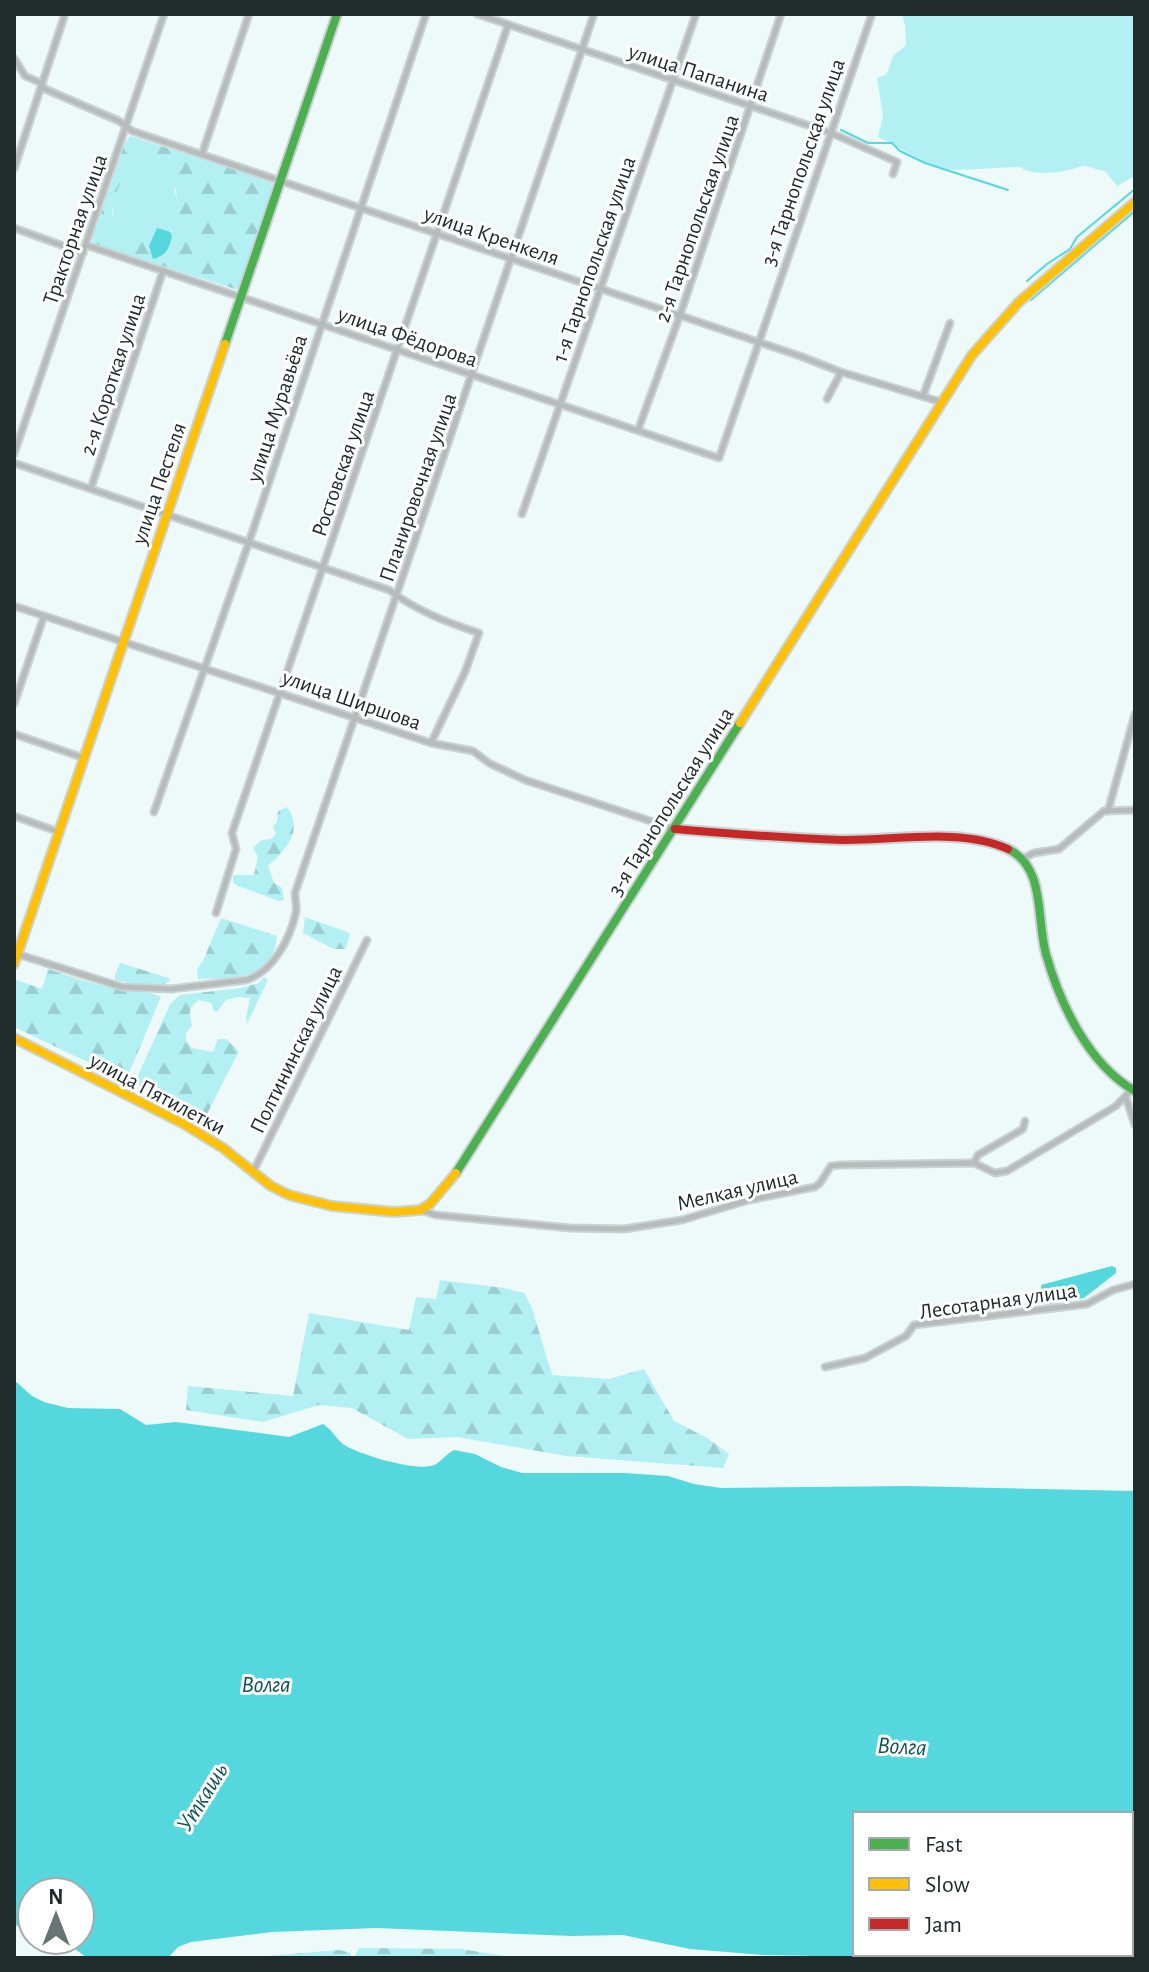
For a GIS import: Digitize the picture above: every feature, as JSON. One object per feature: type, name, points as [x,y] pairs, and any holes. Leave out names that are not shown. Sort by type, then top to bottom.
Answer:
[{"type":"street","points":[[14,169],[65,14]]},
{"type":"street","name":"Тракторная улица","points":[[14,454],[164,14]]},
{"type":"street","points":[[202,154],[249,14]]},
{"type":"street","name":"улица Пестеля","points":[[14,964],[337,14]]},
{"type":"street","name":"улица Муравьёва","points":[[154,812],[249,542],[426,14]]},
{"type":"street","name":"улица Папанина","points":[[477,14],[831,133],[897,162],[893,174]]},
{"type":"street","name":"Планировочная улица","points":[[16,954],[122,987],[151,989],[246,980],[259,976],[269,967],[287,936],[297,908],[295,893],[594,14]]},
{"type":"street","name":"1-я Тарнопольская улица","points":[[522,514],[696,14]]},
{"type":"street","name":"2-я Тарнопольская улица","points":[[638,430],[781,14]]},
{"type":"street","name":"3-я Тарнопольская улица","points":[[719,458],[872,14]]},
{"type":"street","name":"Ростовская улица","points":[[216,913],[236,849],[232,833],[508,25]]},
{"type":"street","name":"улица Кренкеля","points":[[14,58],[25,76],[41,83],[45,89],[126,126],[841,372],[941,402]]},
{"type":"street","name":"3-я Тарнопольская улица","points":[[420,1210],[437,1198],[449,1184],[972,355],[1002,319],[1135,202]]},
{"type":"street","points":[[14,228],[83,253]]},
{"type":"street","name":"улица Фёдорова","points":[[86,245],[719,458]]},
{"type":"street","name":"2-я Короткая улица","points":[[91,488],[163,271]]},
{"type":"street","points":[[923,396],[950,323]]},
{"type":"street","points":[[827,399],[841,372]]},
{"type":"street","points":[[14,463],[389,590],[433,617],[479,633],[465,672],[431,743]]},
{"type":"street","name":"улица Ширшова","points":[[14,606],[431,743],[473,751],[489,763],[525,780],[675,829]]},
{"type":"street","points":[[14,704],[44,616]]},
{"type":"street","points":[[1024,858],[1059,849],[1106,811],[1135,714]]},
{"type":"street","points":[[14,734],[84,758]]},
{"type":"street","points":[[1106,811],[1135,810]]},
{"type":"street","points":[[14,816],[59,832]]},
{"type":"street","points":[[675,829],[848,840],[941,837],[1006,847],[1024,858],[1034,878],[1040,930],[1055,984],[1107,1070],[1131,1093],[1135,1125]]},
{"type":"street","name":"Полтининская улица","points":[[252,1173],[367,940]]},
{"type":"street","name":"улица Пятилетки","points":[[14,1038],[184,1124],[223,1148],[252,1173],[280,1191],[321,1204],[394,1212],[420,1210]]},
{"type":"street","name":"Мелкая улица","points":[[420,1210],[430,1214],[570,1228],[624,1229],[682,1220],[749,1200],[815,1187],[831,1166],[974,1163],[995,1173],[1007,1171],[1131,1093]]},
{"type":"street","points":[[974,1163],[978,1155],[1023,1129],[1025,1121]]},
{"type":"street","name":"Лесотарная улица","points":[[825,1367],[865,1358],[906,1336],[914,1325],[1087,1304],[1113,1290],[1135,1284]]},
{"type":"green space","points":[[902,14],[1135,14],[1135,176],[1117,186],[1105,171],[1086,166],[1045,173],[1020,167],[939,168],[878,137],[883,116],[877,78],[887,74],[893,56],[906,45]]},
{"type":"green space","points":[[130,136],[270,181],[274,185],[238,290],[93,244],[92,239]],"holes":[[[144,161],[161,163],[170,188],[176,189],[178,215],[171,232],[157,228],[149,244],[140,229],[130,236],[109,235],[106,231],[113,213],[109,197],[117,191],[129,164]]]},
{"type":"green space","points":[[161,162],[178,206],[178,215],[170,232],[157,228],[149,245],[140,229],[130,236],[109,235],[106,231],[113,213],[109,197],[117,191],[129,164]]},
{"type":"green space","points":[[287,807],[294,824],[291,839],[268,866],[274,883],[282,888],[284,900],[279,901],[238,886],[233,882],[233,875],[254,875],[258,857],[253,848],[276,834],[273,826],[277,822],[278,811]]},
{"type":"green space","points":[[305,917],[350,933],[346,949],[334,949],[303,933]]},
{"type":"green space","points":[[221,918],[277,936],[274,951],[268,962],[249,974],[198,979],[197,969]]},
{"type":"green space","points":[[120,963],[169,978],[170,981],[150,986],[115,980]]},
{"type":"green space","points":[[48,969],[108,987],[161,997],[129,1073],[115,1075],[14,1027],[14,979],[42,989]]},
{"type":"green space","points":[[264,977],[268,980],[247,1024],[250,998],[226,1000],[217,1012],[211,1003],[199,1000],[191,1009],[192,1026],[186,1033],[186,1040],[192,1048],[213,1052],[218,1039],[226,1039],[239,1051],[205,1118],[141,1090],[137,1078],[170,1004],[180,995],[241,988],[259,983]]},
{"type":"green space","points":[[440,1280],[524,1293],[532,1308],[552,1375],[609,1379],[644,1369],[674,1421],[707,1438],[729,1454],[723,1468],[566,1456],[458,1437],[408,1439],[352,1408],[319,1405],[263,1422],[186,1410],[188,1386],[293,1396],[309,1313],[409,1330],[416,1297],[436,1299]]},
{"type":"green space","points":[[359,1948],[461,1949],[516,1958],[354,1958]]},
{"type":"green space","points":[[340,1950],[351,1953],[351,1958],[242,1958]]},
{"type":"water","points":[[157,228],[170,232],[172,236],[166,251],[153,259],[149,246]]},
{"type":"water","points":[[1112,1266],[1116,1268],[1116,1273],[1084,1298],[1043,1303],[1041,1285]]},
{"type":"water","name":"Волга","points":[[14,1380],[44,1402],[68,1408],[120,1409],[146,1425],[176,1422],[289,1437],[323,1424],[343,1444],[354,1450],[389,1462],[415,1466],[434,1465],[454,1450],[475,1454],[522,1473],[668,1476],[721,1488],[908,1486],[1135,1491],[1135,1957],[1001,1958],[1133,1956],[1133,1812],[853,1812],[853,1956],[918,1958],[763,1955],[690,1949],[623,1935],[572,1936],[376,1928],[272,1932],[191,1942],[178,1947],[168,1958],[87,1958],[84,1956],[96,1956],[96,1876],[16,1876],[16,1925]]},
{"type":"waterway","points":[[841,130],[868,143],[892,143],[900,151],[925,163],[1008,190]]},
{"type":"waterway","points":[[1027,281],[1070,249],[1077,237],[1135,189]]},
{"type":"waterway","points":[[1031,300],[1135,211]]},
{"type":"traffic: fast","points":[[225,344],[337,14]]},
{"type":"traffic: fast","points":[[456,1173],[740,723]]},
{"type":"traffic: fast","points":[[1008,849],[1029,868],[1034,881],[1046,954],[1059,993],[1078,1032],[1104,1066],[1135,1091]]},
{"type":"traffic: slow","points":[[740,723],[972,355],[1019,302],[1135,202]]},
{"type":"traffic: slow","points":[[14,964],[225,344]]},
{"type":"traffic: slow","points":[[14,1038],[184,1124],[223,1148],[271,1186],[289,1195],[332,1206],[394,1212],[420,1210],[430,1204],[456,1173]]},
{"type":"traffic: jam","points":[[675,829],[842,840],[969,838],[1008,849]]},
{"type":"water label","name":"Уткашь","points":[[202,1797]]}]
